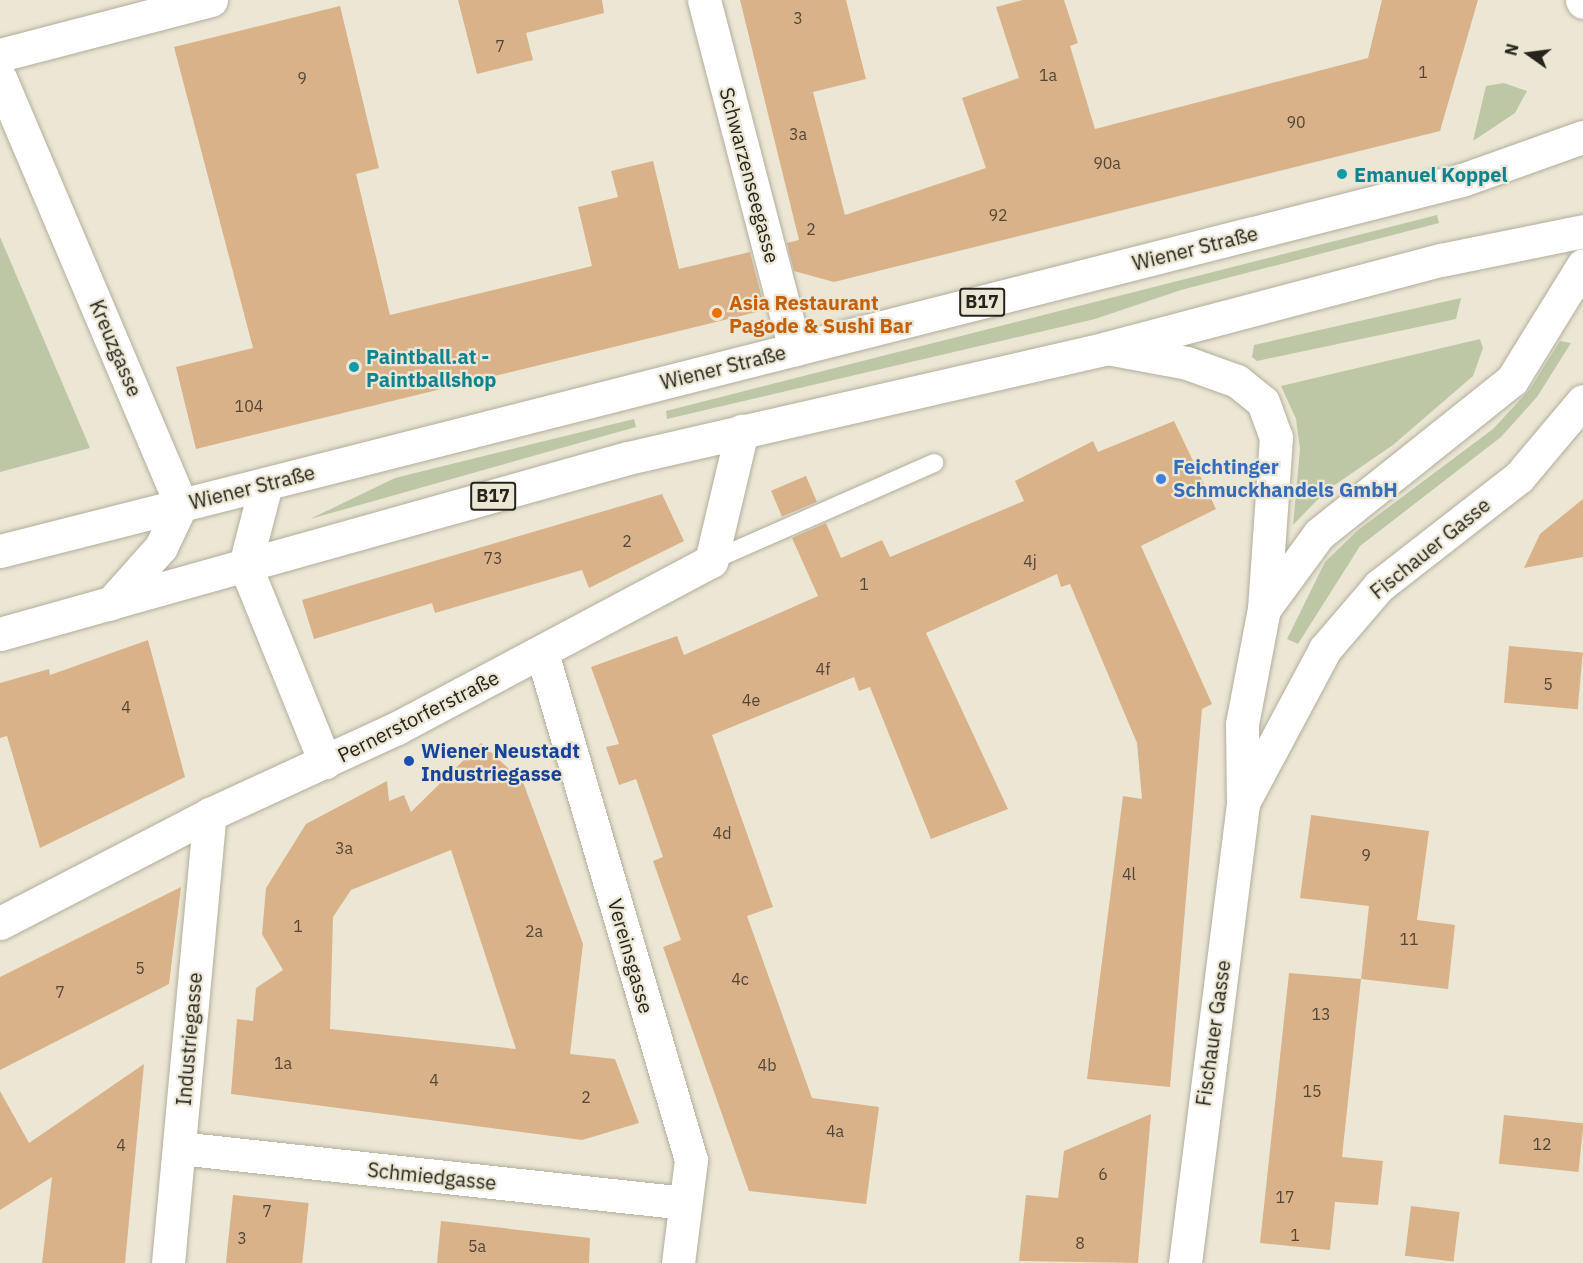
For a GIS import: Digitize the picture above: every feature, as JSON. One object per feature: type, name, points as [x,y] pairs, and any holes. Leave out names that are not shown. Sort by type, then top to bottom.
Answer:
[{"type":"main road","points":[[0,55],[211,0]]},
{"type":"main road","name":"Schwarzenseegasse","points":[[704,0],[795,349]]},
{"type":"main road","name":"Kreuzgasse","points":[[0,78],[181,505]]},
{"type":"main road","name":"Wiener Straße","points":[[0,551],[1462,180],[1583,137]]},
{"type":"main road","name":"B17","points":[[0,634],[245,564],[742,430],[1107,348],[1441,260],[1583,231]]},
{"type":"main road","name":"Fischauer Gasse","points":[[1264,609],[1319,534],[1512,380],[1583,265]]},
{"type":"main road","name":"Fischauer Gasse","points":[[1107,348],[1207,370],[1237,381],[1263,402],[1276,437],[1264,609],[1242,724],[1243,804],[1185,1263]]},
{"type":"main road","name":"Fischauer Gasse","points":[[1243,804],[1325,649],[1379,586],[1519,477],[1583,401]]},
{"type":"main road","points":[[711,561],[742,430]]},
{"type":"main road","points":[[266,484],[245,564],[325,762]]},
{"type":"main road","points":[[110,604],[161,547],[181,505]]},
{"type":"main road","name":"Pernerstorferstraße","points":[[0,923],[210,814],[325,762],[542,653],[711,561]]},
{"type":"main road","name":"Vereinsgasse","points":[[542,653],[691,1160],[678,1263]]},
{"type":"main road","name":"Industriegasse","points":[[168,1263],[210,814]]},
{"type":"main road","name":"Schmiedgasse","points":[[179,1148],[685,1203]]},
{"type":"lane","points":[[711,561],[934,463]]},
{"type":"green space","points":[[1504,83],[1527,91],[1515,113],[1473,141],[1486,86]]},
{"type":"green space","points":[[1437,215],[1439,223],[1181,290],[1095,319],[667,419],[666,411]]},
{"type":"green space","points":[[0,237],[90,448],[0,472]]},
{"type":"green space","points":[[1461,298],[1456,319],[1257,361],[1252,357],[1254,345]]},
{"type":"green space","points":[[1480,339],[1483,348],[1473,376],[1393,445],[1326,491],[1293,525],[1300,449],[1296,419],[1281,386]]},
{"type":"green space","points":[[1560,341],[1571,343],[1537,397],[1501,437],[1360,546],[1298,644],[1287,639],[1325,562],[1358,530],[1493,429],[1530,389]]},
{"type":"green space","points":[[634,419],[636,427],[310,519],[395,478]]},
{"type":"building","points":[[458,0],[602,0],[604,13],[526,33],[533,60],[477,74]]},
{"type":"building","points":[[740,0],[846,0],[866,79],[813,92],[845,215],[986,168],[962,98],[1019,78],[996,7],[1023,0],[1064,0],[1078,43],[1070,46],[1095,129],[1368,58],[1382,0],[1478,0],[1440,131],[834,282],[794,271],[787,243],[799,240]]},
{"type":"building","points":[[340,6],[379,168],[356,174],[390,315],[592,266],[578,207],[618,197],[611,171],[653,161],[679,269],[750,252],[765,310],[196,449],[176,367],[253,348],[174,47]]},
{"type":"building","points":[[1174,421],[1216,509],[1141,546],[1212,704],[1202,709],[1170,1087],[1087,1079],[1123,796],[1142,799],[1137,743],[1070,584],[1061,587],[1057,574],[926,633],[1008,809],[931,839],[870,687],[859,691],[854,677],[712,735],[773,907],[747,916],[812,1098],[879,1107],[866,1204],[749,1191],[663,947],[681,940],[653,861],[663,857],[636,779],[619,785],[606,747],[619,744],[591,667],[677,636],[684,655],[818,596],[792,538],[826,523],[841,558],[882,540],[890,557],[1024,501],[1015,481],[1093,441],[1098,452]]},
{"type":"building","points":[[806,476],[817,502],[782,517],[771,491]]},
{"type":"building","points":[[662,494],[684,541],[589,588],[582,570],[435,613],[432,603],[314,639],[302,600]]},
{"type":"building","points":[[1583,499],[1583,557],[1524,568],[1540,534]]},
{"type":"building","points":[[148,640],[185,777],[40,848],[7,736],[0,738],[0,683],[49,669],[50,675]]},
{"type":"building","points":[[1509,646],[1583,652],[1578,709],[1504,703]]},
{"type":"building","points":[[481,743],[523,782],[583,944],[570,1054],[615,1059],[639,1123],[582,1140],[231,1094],[237,1019],[253,1021],[256,988],[283,970],[262,934],[266,888],[306,824],[387,781],[389,801],[404,795],[411,812]],"holes":[[[451,850],[516,1049],[330,1029],[333,917],[351,890]]]},
{"type":"building","points":[[1311,815],[1429,831],[1417,920],[1455,925],[1448,989],[1361,979],[1369,906],[1300,898]]},
{"type":"building","points":[[181,887],[169,984],[0,1070],[0,977]]},
{"type":"building","points":[[1289,973],[1361,979],[1342,1157],[1383,1161],[1378,1205],[1335,1202],[1330,1250],[1260,1243]]},
{"type":"building","points":[[144,1064],[125,1263],[42,1263],[52,1177],[0,1210],[0,1091],[29,1143]]},
{"type":"building","points":[[1151,1114],[1138,1263],[1019,1261],[1026,1195],[1058,1198],[1064,1151]]},
{"type":"building","points":[[1504,1115],[1583,1123],[1578,1172],[1499,1164]]},
{"type":"building","points":[[233,1195],[309,1203],[302,1263],[226,1263]]},
{"type":"building","points":[[1411,1206],[1460,1212],[1454,1262],[1405,1256]]},
{"type":"building","points":[[441,1221],[590,1238],[589,1263],[437,1263]]},
{"type":"place","name":"Emanuel Koppel","points":[[1342,174]]},
{"type":"place","name":"Asia Restaurant Pagode & Sushi Bar","points":[[717,313]]},
{"type":"place","name":"Paintball.at - Paintballshop","points":[[354,367]]},
{"type":"place","name":"Feichtinger Schmuckhandels GmbH","points":[[1161,479]]},
{"type":"place","name":"Wiener Neustadt Industriegasse","points":[[409,761]]}]
